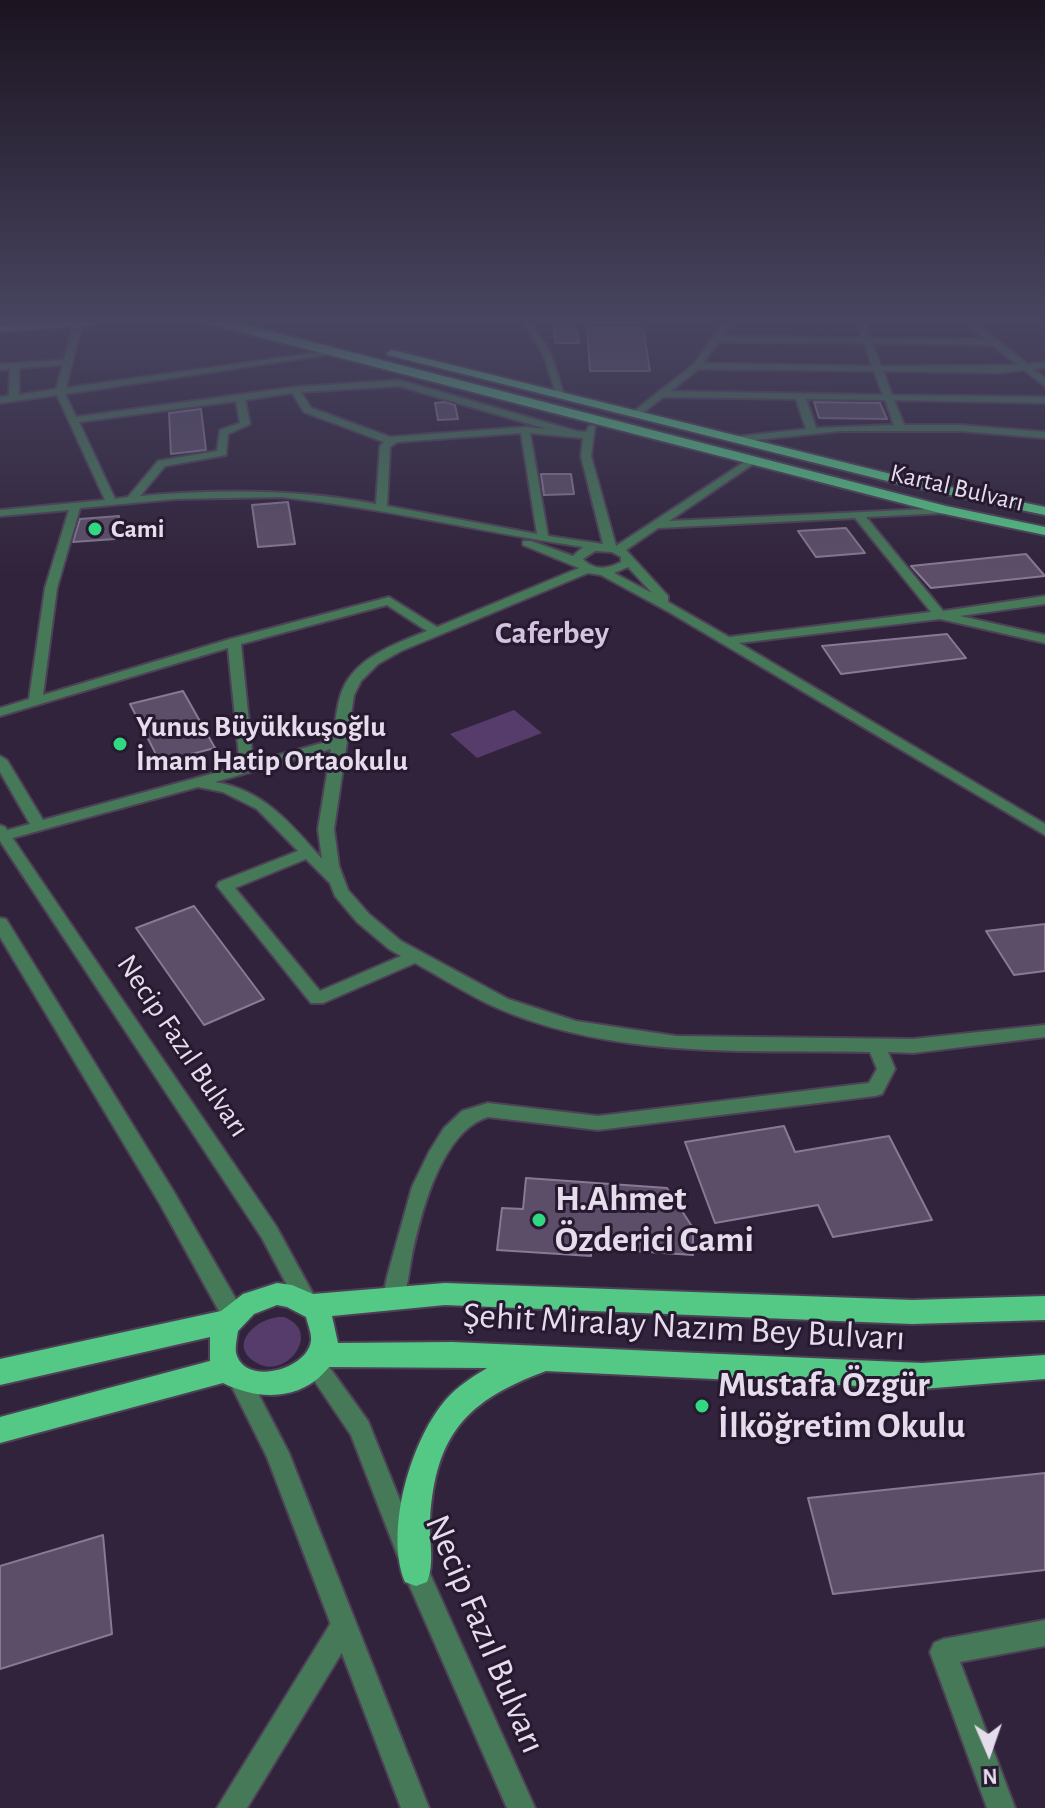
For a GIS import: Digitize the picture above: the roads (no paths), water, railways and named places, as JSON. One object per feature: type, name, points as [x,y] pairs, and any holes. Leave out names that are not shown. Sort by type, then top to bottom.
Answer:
[{"type":"main road","name":"Kartal Bulvarı","points":[[545,406],[945,510],[1045,531]]},
{"type":"main road","name":"Kartal Bulvarı","points":[[605,406],[903,481],[1045,511]]},
{"type":"main road","points":[[0,1372],[232,1318],[253,1301],[277,1294],[309,1303],[323,1322],[326,1336],[317,1360],[287,1383],[270,1386],[234,1374],[0,1430]]},
{"type":"main road","name":"Şehit Miralay Nazım Bey Bulvarı","points":[[309,1303],[445,1294],[912,1312],[1045,1308]]},
{"type":"main road","points":[[232,1318],[221,1342],[222,1357],[234,1374]]},
{"type":"main road","name":"Şehit Miralay Nazım Bey Bulvarı","points":[[317,1360],[452,1354],[922,1376],[1045,1367]]},
{"type":"main road","points":[[416,1571],[415,1506],[421,1476],[445,1420],[478,1387],[501,1374],[552,1358]]},
{"type":"street","points":[[67,406],[111,501]]},
{"type":"street","points":[[73,420],[176,406]]},
{"type":"street","points":[[132,499],[162,463],[222,453],[223,432],[245,423],[242,406]]},
{"type":"street","points":[[305,406],[307,410],[390,441]]},
{"type":"street","points":[[480,406],[572,433]]},
{"type":"street","points":[[636,414],[646,406]]},
{"type":"street","points":[[804,406],[812,431]]},
{"type":"street","points":[[891,406],[900,428]]},
{"type":"street","points":[[598,420],[589,435],[586,456],[610,548]]},
{"type":"street","points":[[737,439],[812,431],[900,428],[960,428],[1045,435]]},
{"type":"street","points":[[381,508],[384,449],[390,441],[403,437],[525,430],[589,435]]},
{"type":"street","points":[[525,430],[543,538]]},
{"type":"street","points":[[589,567],[582,552],[610,548],[655,525],[752,460]]},
{"type":"street","points":[[0,513],[132,499],[272,494],[317,497],[495,531],[610,548],[628,560],[673,609]]},
{"type":"street","points":[[35,703],[51,588],[76,505]]},
{"type":"street","points":[[655,525],[945,510]]},
{"type":"street","points":[[858,515],[940,615],[1045,639]]},
{"type":"street","points":[[495,531],[589,567],[673,609],[1045,830]]},
{"type":"street","points":[[334,879],[326,829],[347,695],[361,673],[387,654],[589,567],[618,569],[628,560]]},
{"type":"street","points":[[726,641],[1045,600]]},
{"type":"street","points":[[0,712],[234,642],[389,601],[437,632]]},
{"type":"street","points":[[234,642],[247,768]]},
{"type":"street","points":[[2,833],[39,826],[339,743]]},
{"type":"street","points":[[0,760],[39,826]]},
{"type":"street","points":[[193,783],[226,788],[260,802],[279,817],[307,853],[334,879],[363,918],[413,957],[502,1003],[550,1020],[608,1035],[676,1043],[913,1046],[1045,1031]]},
{"type":"street","name":"Necip Fazıl Bulvarı","points":[[2,833],[269,1232],[309,1303]]},
{"type":"street","points":[[307,853],[225,886],[317,999],[413,957]]},
{"type":"street","points":[[0,923],[167,1198],[232,1318]]},
{"type":"street","points":[[394,1297],[398,1262],[416,1198],[444,1145],[461,1121],[474,1112],[488,1110],[598,1123],[875,1089],[886,1069],[876,1046]]},
{"type":"street","name":"Necip Fazıl Bulvarı","points":[[317,1360],[360,1429],[416,1571],[521,1808]]},
{"type":"street","points":[[234,1374],[277,1453],[415,1808]]},
{"type":"street","points":[[231,1808],[343,1627]]},
{"type":"street","points":[[1001,1808],[943,1652],[1045,1633]]},
{"type":"place","name":"Cami","points":[[95,529]]},
{"type":"place","name":"Yunus Büyükkuşoğlu İmam Hatip Ortaokulu","points":[[120,744]]},
{"type":"place","name":"H.Ahmet Özderici Cami","points":[[539,1220]]},
{"type":"place","name":"Mustafa Özgür İlköğretim Okulu","points":[[702,1406]]},
{"type":"district","name":"Caferbey","points":[[552,633]]}]
